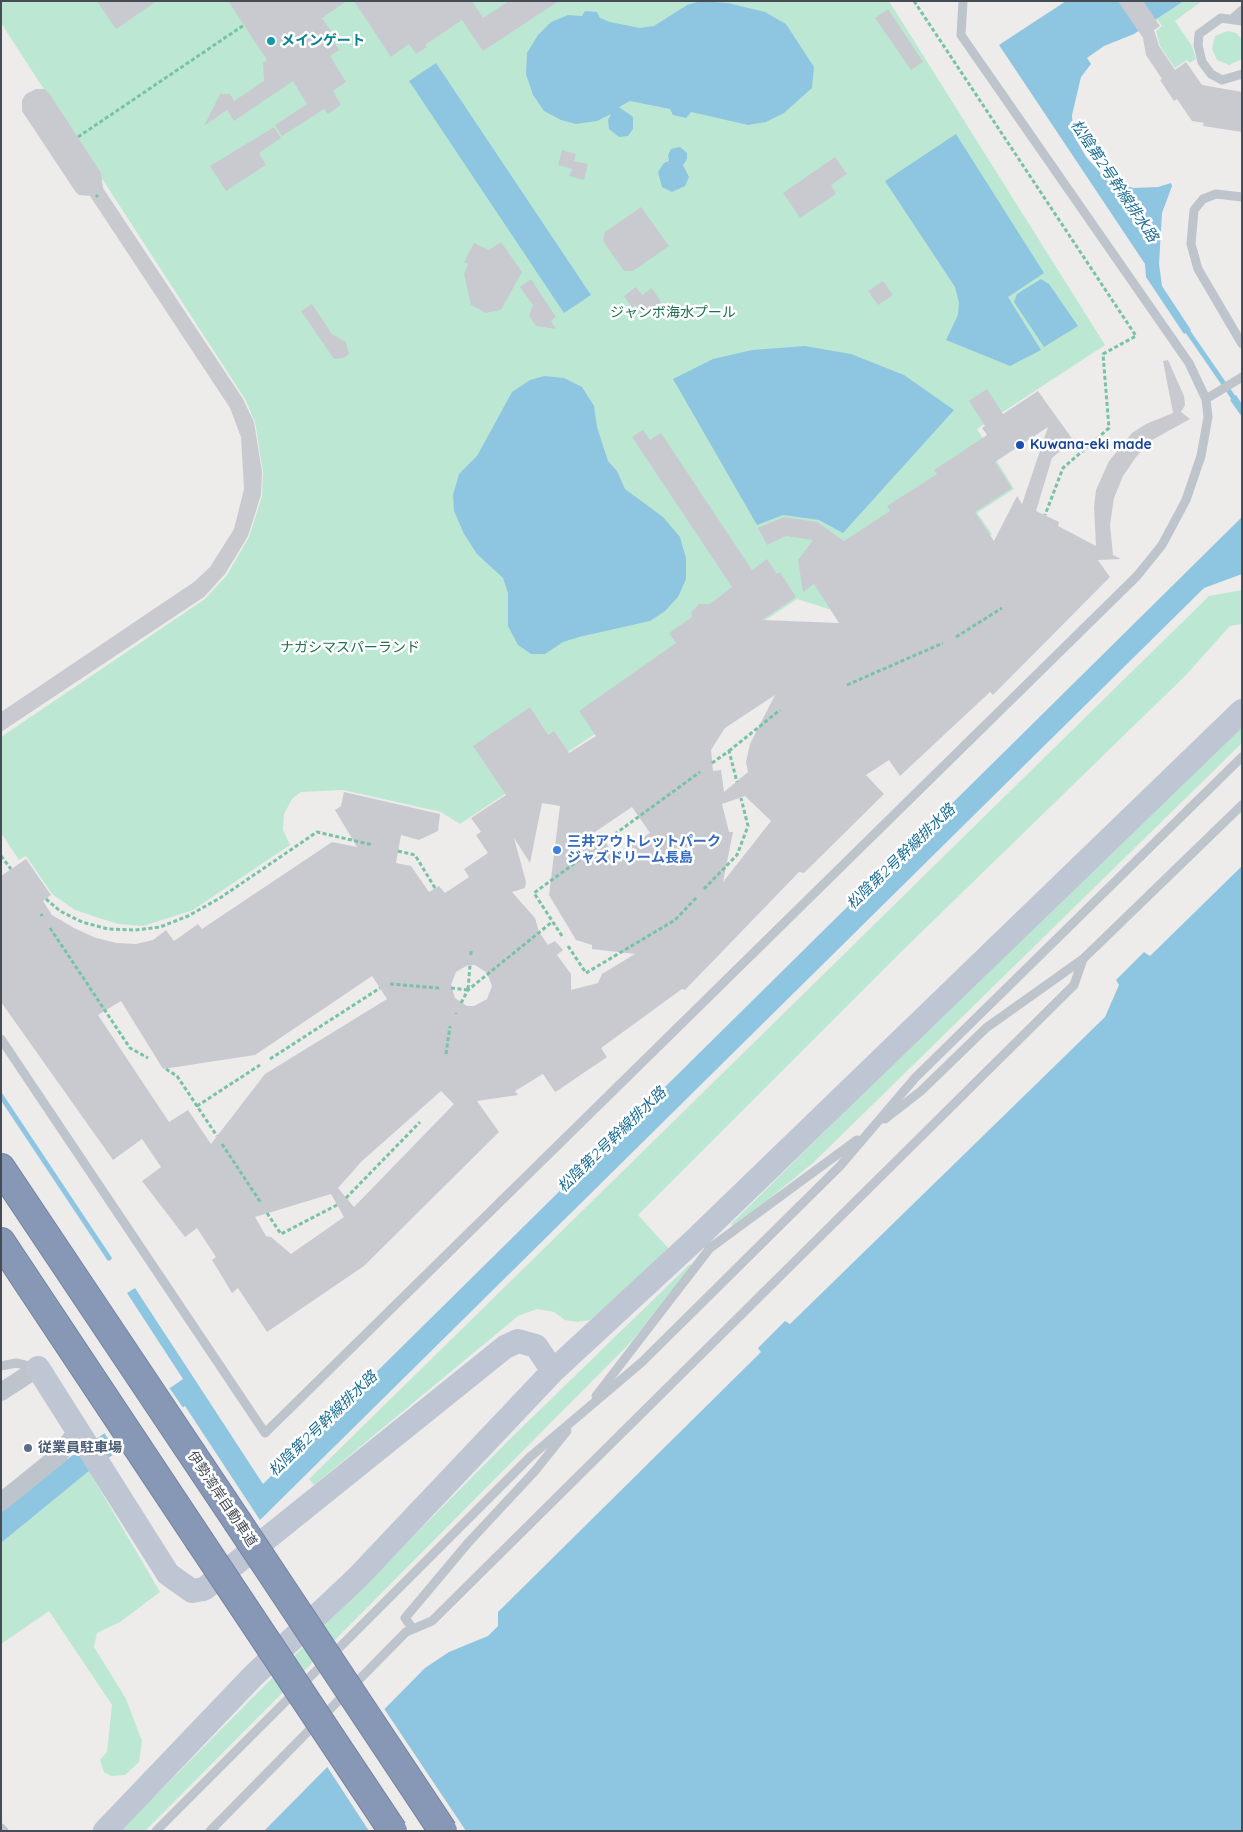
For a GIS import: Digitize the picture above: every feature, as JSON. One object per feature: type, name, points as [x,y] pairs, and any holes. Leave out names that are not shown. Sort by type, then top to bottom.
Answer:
[{"type":"highway","name":"伊勢湾岸自動車道","points":[[1,1168],[443,1831]]},
{"type":"highway","points":[[1,1242],[393,1831]]},
{"type":"street","points":[[105,1831],[253,1676],[357,1578],[553,1371],[704,1242],[1242,711]]},
{"type":"street","points":[[1,1392],[38,1368],[168,1574],[192,1591],[204,1589],[505,1348],[518,1341],[536,1346],[553,1371]]},
{"type":"street","points":[[1,1502],[81,1435]]},
{"type":"lane","points":[[1,1039],[265,1433],[1138,576],[1162,545],[1186,500],[1201,456],[1208,417],[1206,399],[1189,363],[961,35],[963,1]]},
{"type":"lane","points":[[1232,19],[1242,10]]},
{"type":"lane","points":[[1242,21],[1221,18],[1199,34],[1198,45],[1202,62],[1211,74],[1222,80],[1242,74]]},
{"type":"lane","points":[[1242,197],[1216,194],[1203,199],[1194,210],[1191,244],[1198,270],[1242,344]]},
{"type":"lane","points":[[1206,399],[1242,377]]},
{"type":"lane","points":[[156,1831],[530,1457],[642,1362],[840,1166],[915,1078],[1242,757]]},
{"type":"lane","points":[[413,1629],[405,1618],[468,1543],[535,1471],[582,1413],[704,1242],[869,1132],[921,1091],[986,1028],[1083,959],[1242,805]]},
{"type":"lane","points":[[210,1831],[406,1632],[432,1621],[1074,985],[1083,959]]},
{"type":"lane","points":[[1,1366],[16,1363],[38,1368]]},
{"type":"lane","points":[[1,1828],[4,1831]]},
{"type":"path","points":[[914,1],[1136,336],[1103,354],[1109,428],[1063,468],[1045,515]]},
{"type":"path","points":[[78,137],[244,25]]},
{"type":"path","points":[[956,637],[1002,608]]},
{"type":"path","points":[[848,685],[943,643]]},
{"type":"path","points":[[712,763],[780,710]]},
{"type":"path","points":[[729,751],[737,782]]},
{"type":"path","points":[[604,842],[700,772]]},
{"type":"path","points":[[704,890],[737,855],[748,826],[741,798]]},
{"type":"path","points":[[46,899],[60,911],[82,922],[108,929],[135,930],[160,927],[188,916],[220,898],[317,832],[372,844]]},
{"type":"path","points":[[398,851],[415,854],[435,888]]},
{"type":"path","points":[[562,936],[534,893],[590,852]]},
{"type":"path","points":[[1,856],[11,869]]},
{"type":"path","points":[[568,946],[586,972],[675,920],[696,898]]},
{"type":"path","points":[[461,1003],[468,990],[552,922]]},
{"type":"path","points":[[50,928],[130,1048],[148,1058]]},
{"type":"path","points":[[468,990],[470,965]]},
{"type":"path","points":[[390,984],[439,988]]},
{"type":"path","points":[[270,1059],[380,988]]},
{"type":"path","points":[[451,988],[468,990]]},
{"type":"path","points":[[446,1054],[450,1026]]},
{"type":"path","points":[[197,1106],[260,1065]]},
{"type":"path","points":[[166,1069],[177,1076],[217,1136]]},
{"type":"path","points":[[346,1198],[420,1122]]},
{"type":"path","points":[[222,1144],[261,1203]]},
{"type":"path","points":[[267,1213],[281,1234],[337,1205]]},
{"type":"green space","name":"ジャンボ海水プール","points":[[1,1],[889,1],[1105,345],[977,429],[1014,489],[977,513],[992,534],[965,552],[839,603],[829,609],[797,599],[460,824],[441,812],[343,790],[301,792],[292,799],[284,814],[283,830],[290,845],[193,910],[143,926],[118,924],[75,910],[52,894],[26,856],[19,860],[1,833],[1,737],[205,599],[227,575],[249,537],[262,496],[263,472],[255,422],[245,399],[1,23]]},
{"type":"green space","points":[[1184,1],[1202,1],[1175,21],[1192,46],[1196,59],[1189,63],[1187,60],[1175,68],[1160,46],[1156,31],[1162,26],[1157,19]]},
{"type":"green space","points":[[1228,31],[1236,33],[1242,39],[1242,59],[1229,65],[1217,60],[1212,49],[1215,36]]},
{"type":"green space","points":[[1242,590],[1242,624],[1230,626],[1185,676],[901,952],[638,1215],[671,1251],[590,1320],[577,1322],[565,1320],[554,1312],[537,1309],[518,1316],[314,1485],[309,1479],[1209,596]]},
{"type":"green space","points":[[1242,719],[1242,743],[813,1163],[734,1227],[731,1224]]},
{"type":"green space","points":[[690,1264],[692,1267],[632,1341],[145,1831],[120,1831],[511,1438]]},
{"type":"green space","points":[[89,1471],[160,1592],[120,1622],[97,1633],[94,1647],[126,1699],[142,1741],[139,1762],[125,1775],[111,1776],[104,1772],[100,1760],[107,1752],[112,1705],[49,1611],[1,1644],[1,1543]]},
{"type":"water","points":[[701,1],[728,3],[765,12],[786,24],[814,67],[812,88],[784,113],[766,122],[748,125],[691,112],[686,118],[673,115],[670,109],[630,101],[619,107],[633,117],[633,129],[628,136],[619,137],[609,129],[608,120],[611,114],[597,121],[576,124],[561,120],[544,111],[533,95],[526,74],[527,53],[538,35],[551,22],[568,15],[582,16],[585,11],[597,12],[600,18],[610,22],[640,28],[654,26],[687,5]]},
{"type":"water","points":[[1066,1],[1184,1],[1134,34],[1104,46],[1087,58],[1091,64],[1081,77],[1072,115],[1073,134],[1086,157],[1105,178],[1133,188],[1158,187],[1171,183],[1172,186],[1162,213],[1159,264],[1162,286],[1191,330],[1184,334],[1146,277],[1145,264],[999,45]]},
{"type":"water","points":[[436,63],[591,295],[564,313],[409,81]]},
{"type":"water","points":[[956,134],[1044,273],[1008,297],[1041,350],[1010,366],[946,340],[958,315],[959,303],[955,287],[885,181]]},
{"type":"water","points":[[680,147],[687,153],[687,159],[683,165],[689,177],[685,186],[672,192],[662,187],[658,172],[664,163],[669,161],[668,155],[671,149]]},
{"type":"water","points":[[1041,279],[1049,284],[1078,326],[1044,347],[1014,302],[1017,294]]},
{"type":"water","points":[[805,346],[851,354],[904,375],[954,410],[843,533],[819,520],[783,515],[757,525],[673,379],[713,359],[752,350]]},
{"type":"water","points":[[544,376],[564,378],[582,387],[594,406],[597,427],[608,461],[617,471],[625,489],[663,517],[680,537],[686,558],[686,579],[678,597],[665,611],[650,621],[563,642],[545,654],[531,654],[518,645],[508,626],[508,593],[503,578],[477,554],[464,534],[454,511],[453,495],[459,474],[477,456],[512,392],[530,380]]},
{"type":"water","points":[[1236,395],[1242,404],[1242,417],[1230,400]]},
{"type":"water","points":[[1242,517],[1242,574],[1204,588],[260,1520],[185,1406],[89,1471],[1,1543],[1,1512],[60,1464],[183,1379],[127,1293],[135,1288],[263,1484]]},
{"type":"water","points":[[1242,866],[1242,1831],[264,1831],[425,1668],[449,1652],[488,1636],[498,1626],[498,1612],[761,1352],[758,1348],[785,1321],[790,1324],[1105,1017],[1119,985],[1116,980],[1144,952],[1150,956]]},
{"type":"pier","points":[[168,1386],[184,1409],[118,1454],[103,1431]]},
{"type":"pier","points":[[383,1707],[466,1831],[369,1831],[326,1765]]},
{"type":"building","points":[[97,1],[157,1],[116,29]]},
{"type":"building","points":[[228,1],[347,1],[322,18],[332,33],[329,35],[339,50],[330,56],[346,82],[333,91],[341,105],[328,114],[324,109],[282,136],[275,125],[307,104],[293,81],[234,121],[227,110],[204,126],[220,94],[230,94],[234,101],[264,81],[263,63],[267,60]]},
{"type":"building","points":[[354,1],[472,1],[483,18],[509,1],[559,1],[483,51],[462,20],[425,45],[427,47],[416,54],[409,44],[391,57]]},
{"type":"building","points":[[1118,1],[1143,1],[1160,26],[1154,30],[1159,46],[1175,70],[1186,62],[1202,85],[1242,92],[1242,132],[1203,126],[1204,123],[1192,121],[1177,99],[1174,101],[1160,80],[1162,79],[1146,55],[1143,38]]},
{"type":"building","points":[[888,9],[923,62],[911,70],[875,18]]},
{"type":"building","points":[[36,89],[44,89],[49,93],[101,173],[103,188],[243,399],[254,422],[262,472],[261,495],[248,536],[225,574],[204,597],[1,732],[1,712],[194,582],[210,567],[234,529],[244,489],[241,437],[230,408],[90,196],[79,195],[75,191],[22,111],[22,100],[26,94]]},
{"type":"building","points":[[274,127],[281,138],[259,153],[266,165],[226,191],[210,166]]},
{"type":"building","points":[[562,150],[576,154],[574,161],[588,164],[584,180],[569,176],[572,169],[558,165]]},
{"type":"building","points":[[835,157],[847,174],[831,185],[836,194],[800,218],[783,193]]},
{"type":"building","points":[[641,207],[669,246],[633,271],[624,271],[603,241],[605,232]]},
{"type":"building","points":[[501,242],[522,272],[501,310],[486,313],[471,305],[464,274],[468,264],[464,262],[474,243],[489,250]]},
{"type":"building","points":[[531,279],[556,317],[551,321],[556,329],[536,326],[529,316],[533,305],[520,287]]},
{"type":"building","points":[[883,281],[893,295],[878,305],[868,291]]},
{"type":"building","points":[[636,287],[642,295],[652,288],[661,302],[642,316],[635,305],[632,307],[624,296]]},
{"type":"building","points":[[312,304],[332,334],[346,342],[349,354],[343,358],[334,359],[301,311]]},
{"type":"building","name":"三井アウトレットパーク ジャズドリーム長島","points":[[1168,360],[1184,396],[1185,405],[1181,412],[1190,419],[1152,440],[1136,457],[1123,476],[1114,498],[1110,525],[1113,555],[1121,559],[1098,560],[1110,577],[993,695],[990,692],[900,776],[889,760],[866,775],[884,794],[804,873],[799,872],[685,990],[682,989],[601,1048],[607,1057],[555,1092],[543,1074],[515,1091],[518,1095],[477,1101],[499,1132],[364,1266],[267,1332],[238,1288],[232,1293],[212,1260],[216,1257],[197,1228],[185,1237],[142,1181],[161,1167],[142,1139],[113,1160],[1,1002],[1,876],[26,859],[51,895],[43,901],[52,915],[96,938],[117,943],[136,944],[153,940],[166,930],[174,941],[198,924],[202,929],[332,842],[357,847],[335,810],[341,806],[344,792],[440,814],[438,831],[419,840],[401,835],[396,863],[411,866],[429,892],[439,886],[445,893],[469,877],[464,869],[488,853],[476,835],[481,832],[471,818],[506,795],[473,746],[530,707],[548,735],[554,731],[569,753],[596,736],[579,711],[676,643],[669,633],[692,617],[691,612],[699,604],[710,604],[732,587],[632,437],[643,430],[650,440],[661,433],[752,570],[767,559],[777,574],[780,572],[796,597],[762,620],[839,623],[814,584],[803,592],[798,560],[813,540],[786,536],[767,545],[758,528],[784,517],[817,522],[844,541],[890,511],[887,506],[937,474],[934,470],[987,435],[982,428],[985,426],[969,401],[987,389],[1003,414],[1038,391],[1073,440],[1052,458],[1036,511],[1059,522],[1058,526],[1096,546],[1094,507],[1096,490],[1109,461],[1132,433],[1146,424],[1173,413],[1163,361]],"holes":[[[1048,427],[1022,504],[1017,496],[994,541],[975,512],[1012,488],[995,462]],[[775,695],[750,744],[746,762],[748,772],[724,792],[721,770],[713,771],[711,750],[725,728]],[[745,796],[771,821],[723,882],[733,832],[729,832],[722,804]],[[542,803],[560,806],[549,895],[576,940],[592,945],[592,949],[635,954],[602,974],[598,983],[571,990],[571,974],[557,955],[563,950],[555,941],[548,945],[539,932],[535,918],[512,892],[525,888],[526,882],[514,838],[530,863]],[[632,807],[650,833],[614,855],[606,843],[592,834]],[[468,965],[475,965],[487,973],[492,986],[487,999],[474,1006],[467,1006],[455,998],[451,985],[456,972]],[[372,976],[387,999],[265,1074],[211,1144],[188,1110],[169,1122],[98,1015],[121,1001],[163,1069],[255,1055]],[[441,1091],[454,1104],[354,1207],[338,1188],[362,1161]],[[331,1194],[344,1217],[291,1254],[271,1237],[266,1236],[255,1217]]]},
{"type":"waterway","name":"松陰第2号幹線排水路","points":[[1184,326],[1242,410]]},
{"type":"waterway","points":[[1,1096],[109,1258]]},
{"type":"place","name":"メインゲート","points":[[271,41]]},
{"type":"place","name":"Kuwana-eki made","points":[[1020,445]]},
{"type":"place","name":"三井アウトレットパーク ジャズドリーム長島","points":[[557,850]]},
{"type":"place","name":"従業員駐車場","points":[[28,1448]]},
{"type":"park label","name":"ナガシマスパーランド","points":[[350,648]]}]
